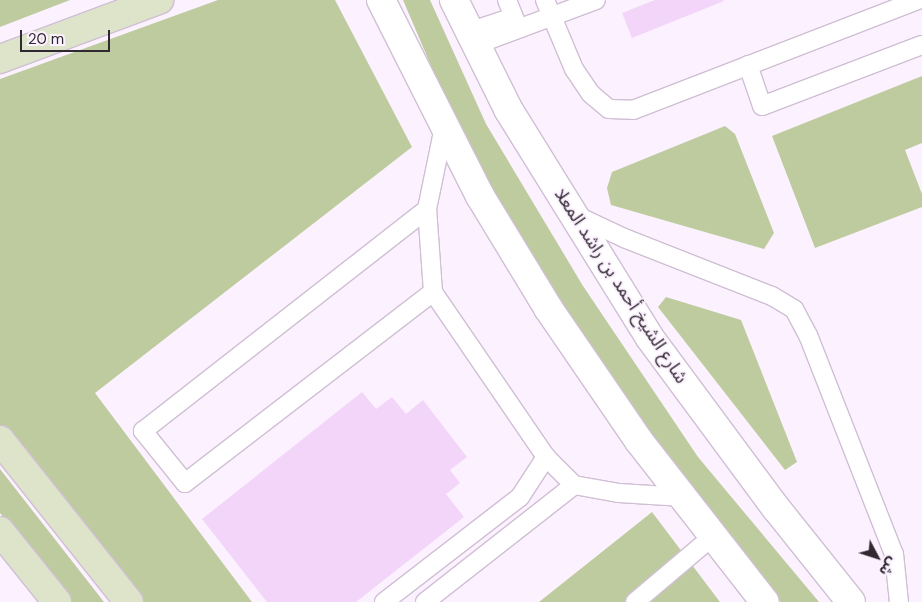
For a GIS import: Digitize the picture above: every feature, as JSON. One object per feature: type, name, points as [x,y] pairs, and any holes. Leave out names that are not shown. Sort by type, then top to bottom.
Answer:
[{"type":"main road","points":[[0,44],[115,0]]},
{"type":"main road","points":[[0,59],[159,0]]},
{"type":"main road","points":[[0,440],[129,602]]},
{"type":"main road","points":[[0,531],[57,602]]},
{"type":"street","points":[[380,0],[480,196],[548,308],[639,440],[765,602]]},
{"type":"street","name":"شارع الشيخ أحمد بن راشد المعلا","points":[[454,0],[508,109],[650,338],[776,508],[851,602]]},
{"type":"lane","points":[[507,0],[517,24]]},
{"type":"lane","points":[[545,0],[574,69],[591,94],[609,109],[633,110],[918,0]]},
{"type":"lane","points":[[472,39],[517,24],[551,17],[596,0]]},
{"type":"lane","points":[[748,65],[762,106],[922,45]]},
{"type":"lane","points":[[444,127],[427,209],[433,292],[546,457],[574,485],[619,493],[683,497]]},
{"type":"lane","points":[[427,209],[143,431],[185,483],[433,292]]},
{"type":"lane","points":[[574,214],[624,238],[772,296],[794,309],[808,335],[894,554],[899,602]]},
{"type":"lane","points":[[384,602],[520,497],[546,457]]},
{"type":"lane","points":[[425,602],[574,485]]},
{"type":"lane","points":[[635,602],[713,536]]},
{"type":"green space","points":[[0,0],[70,0],[0,27]]},
{"type":"green space","points":[[218,0],[335,0],[412,147],[95,393],[252,602],[142,602],[0,425],[0,79]]},
{"type":"green space","points":[[403,0],[430,0],[486,124],[583,286],[698,457],[819,602],[781,602],[672,466],[559,301],[463,141]]},
{"type":"green space","points":[[922,76],[922,143],[905,150],[922,194],[922,207],[815,248],[772,136]]},
{"type":"green space","points":[[725,126],[735,134],[774,233],[764,249],[611,205],[607,188],[612,172]]},
{"type":"green space","points":[[666,297],[741,320],[797,462],[785,470],[658,307]]},
{"type":"green space","points":[[0,469],[104,602],[70,602],[0,513]]},
{"type":"green space","points":[[652,512],[720,602],[539,602],[583,567]]},
{"type":"building","points":[[655,0],[724,1],[632,38],[622,13]]},
{"type":"building","points":[[362,392],[376,409],[392,397],[406,414],[423,400],[467,457],[450,470],[460,483],[446,494],[464,517],[356,602],[267,602],[202,519]]}]
